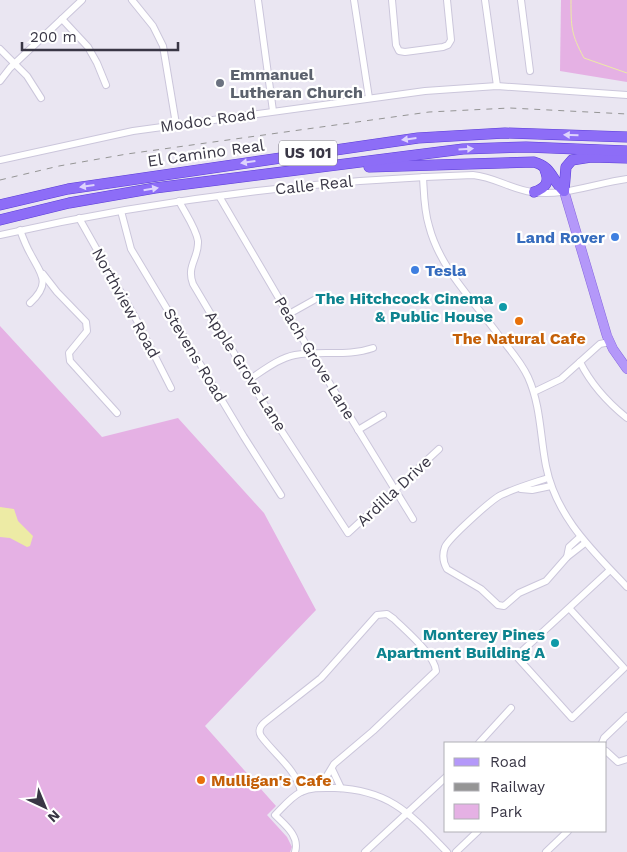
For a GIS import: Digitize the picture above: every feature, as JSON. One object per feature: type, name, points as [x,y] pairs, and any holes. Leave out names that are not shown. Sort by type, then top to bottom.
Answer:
[{"type":"highway","name":"El Camino Real","points":[[0,205],[68,189],[418,138],[505,133],[627,137]]},
{"type":"highway","name":"El Camino Real","points":[[0,220],[69,203],[155,188],[463,149],[526,147],[627,151]]},
{"type":"highway","points":[[564,191],[566,167],[572,160],[627,158]]},
{"type":"highway","points":[[348,164],[374,167],[534,162],[542,164],[548,169],[556,184],[564,191]]},
{"type":"highway","points":[[534,192],[541,190],[547,184],[548,178],[542,164]]},
{"type":"main road","points":[[564,191],[602,323],[609,342],[627,369]]},
{"type":"street","points":[[0,81],[10,68],[82,0]]},
{"type":"street","points":[[132,0],[153,26],[163,46],[176,124]]},
{"type":"street","points":[[258,0],[273,111]]},
{"type":"street","points":[[354,0],[369,98]]},
{"type":"street","points":[[392,0],[396,46],[399,51],[405,52],[443,48],[448,45],[451,40],[448,0]]},
{"type":"street","points":[[484,0],[497,86]]},
{"type":"street","points":[[521,0],[530,71]]},
{"type":"street","points":[[62,19],[88,47],[97,62],[106,86]]},
{"type":"street","points":[[0,49],[32,82],[41,98]]},
{"type":"street","name":"Modoc Road","points":[[0,160],[101,137],[176,124],[425,91],[497,86],[627,94]]},
{"type":"street","name":"Calle Real","points":[[0,235],[79,218],[179,201],[323,183],[423,177],[479,176],[534,192],[564,191],[627,179]]},
{"type":"street","points":[[423,177],[426,213],[432,236],[440,254],[470,299],[522,364],[534,392],[548,478],[564,514],[585,543],[627,587]]},
{"type":"street","name":"Peach Grove Lane","points":[[218,196],[311,353],[413,519]]},
{"type":"street","name":"Apple Grove Lane","points":[[179,201],[198,241],[190,268],[193,284],[250,379],[348,533]]},
{"type":"street","name":"Stevens Road","points":[[121,211],[131,249],[281,495]]},
{"type":"street","name":"Northview Road","points":[[79,218],[136,319],[171,388]]},
{"type":"street","points":[[20,230],[29,252],[42,274],[86,322],[88,327],[85,335],[69,353],[70,361],[117,413]]},
{"type":"street","points":[[30,303],[39,295],[42,289],[42,274]]},
{"type":"street","points":[[289,314],[314,300]]},
{"type":"street","points":[[534,392],[552,385],[600,344],[609,342]]},
{"type":"street","points":[[250,379],[287,357],[311,353],[354,353],[373,348]]},
{"type":"street","points":[[580,362],[589,380],[627,418]]},
{"type":"street","points":[[358,430],[383,415]]},
{"type":"street","name":"Ardilla Drive","points":[[348,533],[439,449]]},
{"type":"street","points":[[548,478],[502,494],[490,502],[447,543],[443,559],[447,570],[481,589],[498,605],[504,606],[519,593],[546,581],[567,557],[585,543]]},
{"type":"street","points":[[520,488],[532,490],[551,486]]},
{"type":"street","points":[[567,557],[569,548],[580,537]]},
{"type":"street","points":[[569,608],[624,668],[572,718],[517,657],[520,653],[610,570]]},
{"type":"street","points":[[301,792],[300,786],[290,770],[259,734],[260,728],[321,678],[375,617],[380,614],[387,614],[394,618],[434,662],[436,671],[373,731],[342,756],[320,788]]},
{"type":"street","points":[[480,742],[511,708]]},
{"type":"street","points":[[602,742],[604,738],[627,716]]},
{"type":"street","points":[[607,752],[618,762],[627,759]]},
{"type":"street","points":[[332,769],[342,788]]},
{"type":"street","points":[[365,852],[444,779]]},
{"type":"street","points":[[296,852],[297,847],[294,836],[275,815],[301,792],[320,788],[342,788],[375,794],[391,801],[408,812],[447,852]]},
{"type":"street","points":[[456,852],[477,832]]},
{"type":"street","points":[[546,852],[567,832]]},
{"type":"green space","points":[[561,0],[627,0],[627,82],[560,71]]},
{"type":"green space","points":[[0,326],[102,437],[178,418],[264,513],[316,610],[205,726],[276,806],[267,815],[287,837],[292,847],[290,852],[0,852]]},
{"type":"shaded area","points":[[0,507],[14,509],[18,521],[33,536],[30,546],[27,547],[10,538],[0,537]]},
{"type":"waterway","points":[[571,0],[573,30],[576,43],[584,58],[627,73]]},
{"type":"railway","points":[[0,180],[59,166],[127,154],[429,112],[510,108],[627,114]]},
{"type":"place","name":"Emmanuel Lutheran Church","points":[[220,83]]},
{"type":"place","name":"Land Rover","points":[[615,237]]},
{"type":"place","name":"Tesla","points":[[415,270]]},
{"type":"place","name":"The Hitchcock Cinema & Public House","points":[[503,307]]},
{"type":"place","name":"The Natural Cafe","points":[[519,321]]},
{"type":"place","name":"Monterey Pines Apartment Building A","points":[[555,643]]},
{"type":"place","name":"Mulligan's Cafe","points":[[201,780]]}]
